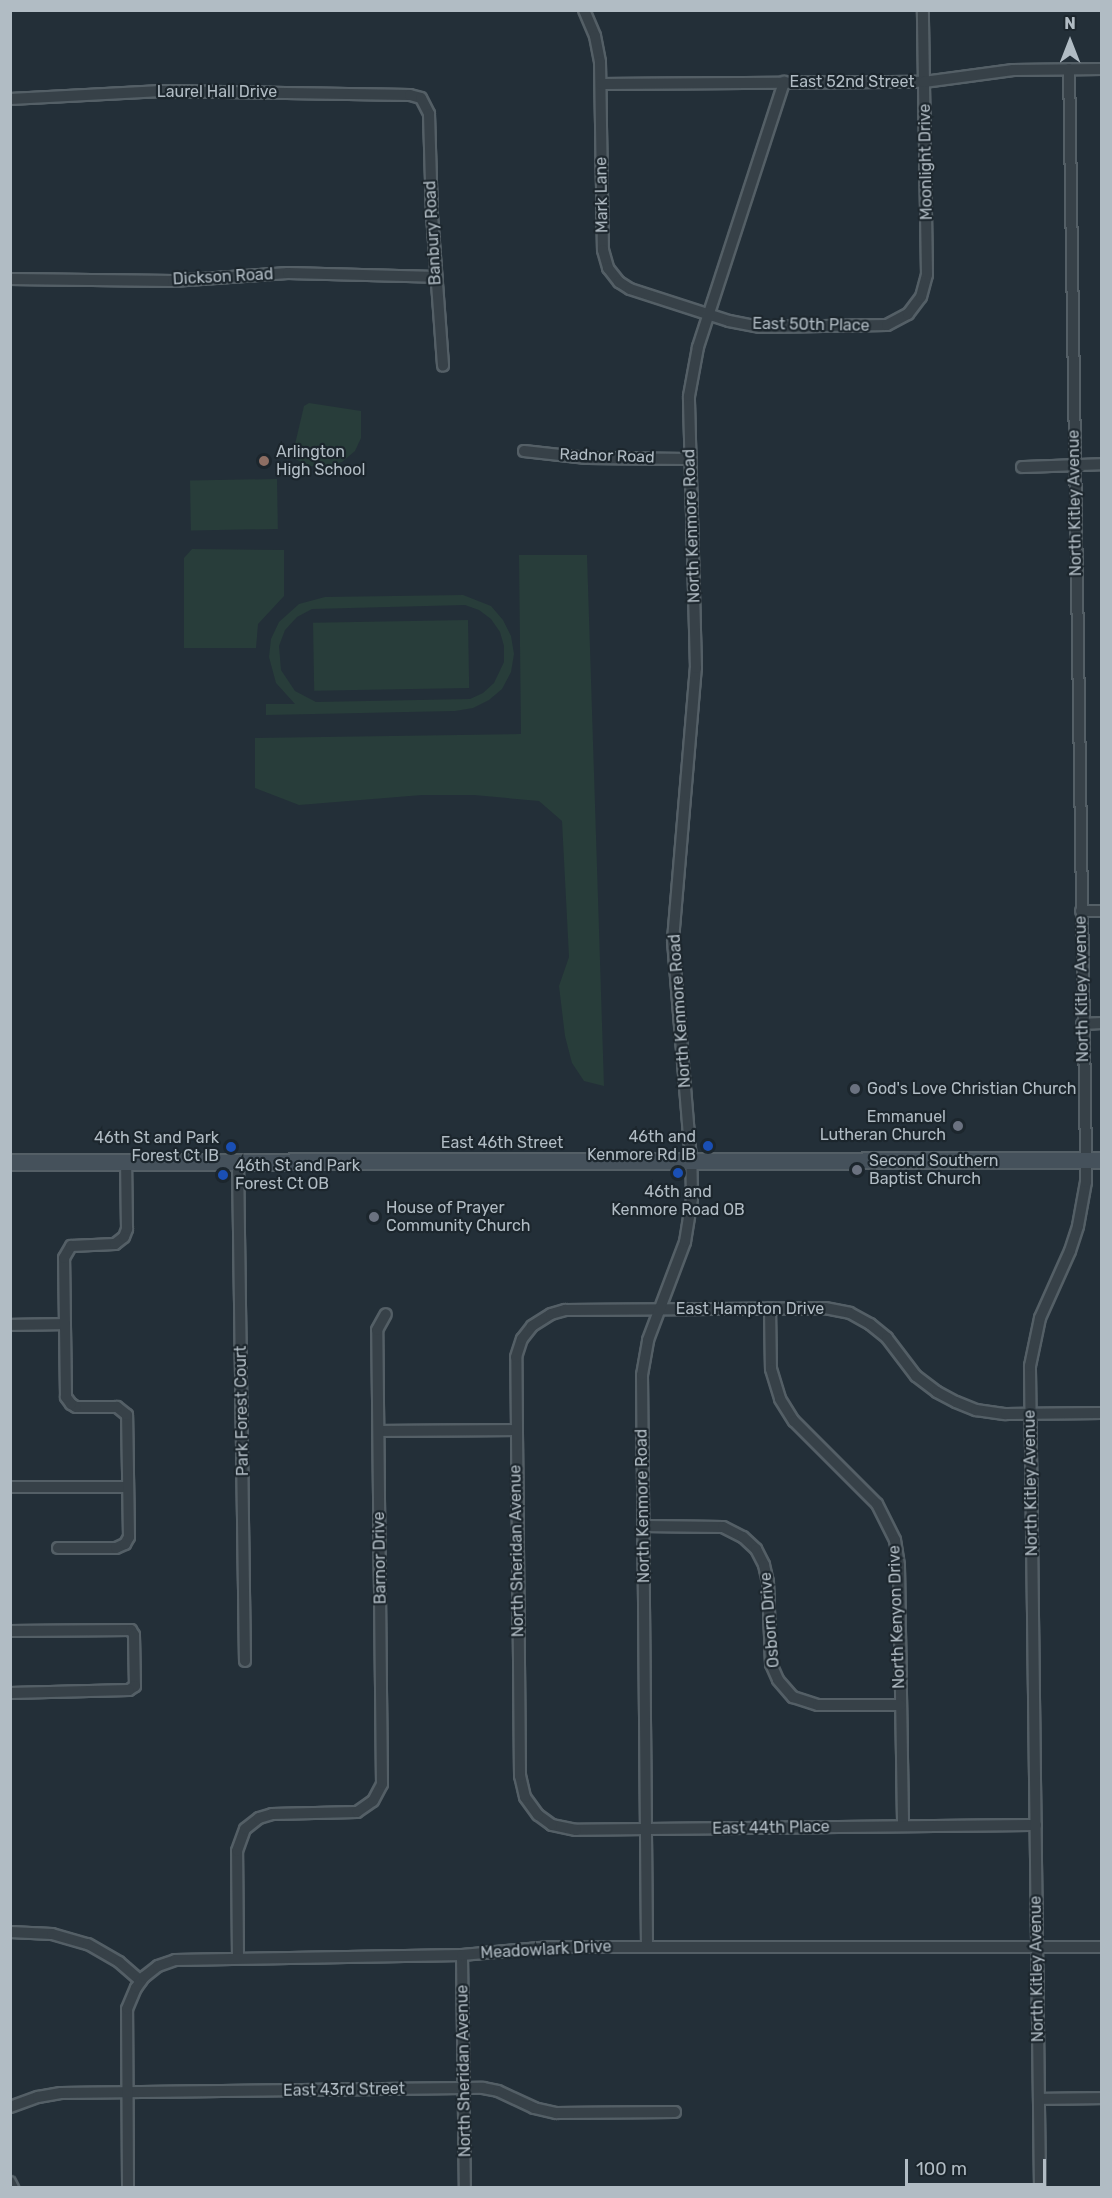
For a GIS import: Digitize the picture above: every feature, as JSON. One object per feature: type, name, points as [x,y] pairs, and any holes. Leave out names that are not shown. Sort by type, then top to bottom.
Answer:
[{"type":"main road","name":"East 46th Street","points":[[10,1162],[1094,1160]]},
{"type":"street","name":"Mark Lane","points":[[584,10],[596,41],[601,84],[603,250],[608,268],[619,282],[630,290],[708,314]]},
{"type":"street","name":"Moonlight Drive","points":[[911,310],[922,294],[927,275],[923,10]]},
{"type":"street","name":"North Kitley Avenue","points":[[1040,2187],[1030,1366],[1035,1335],[1043,1309],[1076,1234],[1086,1182],[1094,1160],[1082,1024],[1069,69]]},
{"type":"street","name":"East 52nd Street","points":[[601,84],[924,81],[1013,70],[1101,69]]},
{"type":"street","name":"North Kenmore Road","points":[[647,1947],[642,1375],[646,1344],[687,1233],[692,1198],[673,940],[696,668],[690,459],[691,382],[708,314],[784,82]]},
{"type":"street","name":"Laurel Hall Drive","points":[[10,99],[162,91],[410,94],[423,100]]},
{"type":"street","name":"Banbury Road","points":[[423,100],[429,114],[436,277],[443,366]]},
{"type":"street","name":"Dickson Road","points":[[10,279],[173,280],[288,273],[436,277]]},
{"type":"street","name":"East 50th Place","points":[[708,314],[760,327],[878,326],[898,321],[911,310]]},
{"type":"street","name":"Radnor Road","points":[[524,451],[587,458],[690,459]]},
{"type":"street","points":[[1022,467],[1101,464]]},
{"type":"street","points":[[1081,911],[1101,911]]},
{"type":"street","points":[[1082,1024],[1101,1023]]},
{"type":"street","points":[[58,1548],[116,1548],[125,1544],[129,1534],[128,1421],[125,1412],[117,1407],[76,1407],[67,1399],[65,1324],[66,1251],[77,1244],[115,1244],[126,1233],[126,1161]]},
{"type":"street","name":"Park Forest Court","points":[[238,1161],[245,1661]]},
{"type":"street","name":"North Kenyon Drive","points":[[770,1308],[771,1369],[776,1391],[784,1407],[794,1421],[871,1497],[892,1531],[898,1557],[903,1826]]},
{"type":"street","name":"East Hampton Drive","points":[[543,1318],[565,1310],[825,1308],[855,1315],[882,1334],[913,1373],[940,1395],[976,1410],[1006,1414],[1101,1413]]},
{"type":"street","name":"Barnor Drive","points":[[238,1958],[237,1851],[242,1834],[249,1825],[272,1814],[347,1814],[360,1810],[373,1801],[382,1779],[377,1330],[386,1314]]},
{"type":"street","name":"North Sheridan Avenue","points":[[524,1793],[520,1776],[516,1358],[526,1332],[543,1318]]},
{"type":"street","points":[[10,1325],[65,1324]]},
{"type":"street","points":[[379,1431],[516,1430]]},
{"type":"street","points":[[10,1487],[128,1487]]},
{"type":"street","name":"Osborn Drive","points":[[643,1526],[723,1527],[743,1537],[756,1549],[764,1565],[768,1582],[772,1668],[780,1684],[793,1697],[818,1706],[901,1705]]},
{"type":"street","points":[[10,1631],[131,1629],[134,1635],[135,1686],[129,1690],[10,1693]]},
{"type":"street","name":"East 44th Place","points":[[524,1793],[538,1815],[559,1828],[576,1830],[1036,1825]]},
{"type":"street","points":[[10,1932],[52,1934],[88,1944],[112,1957],[141,1981],[132,1996],[127,2013],[128,2187]]},
{"type":"street","name":"Meadowlark Drive","points":[[141,1981],[159,1966],[175,1960],[462,1955],[550,1947],[970,1945],[1037,1948],[1101,1947]]},
{"type":"street","name":"North Sheridan Avenue","points":[[462,1955],[465,2187]]},
{"type":"street","name":"East 43rd Street","points":[[10,2107],[34,2098],[61,2093],[464,2088],[498,2091],[530,2107],[556,2113],[675,2112]]},
{"type":"street","points":[[1039,2099],[1101,2098]]},
{"type":"street","points":[[10,2182],[13,2187]]},
{"type":"green space","points":[[309,403],[361,411],[361,438],[355,451],[342,462],[326,467],[308,466],[292,457],[304,406]]},
{"type":"green space","points":[[277,479],[278,529],[191,531],[190,481]]},
{"type":"green space","points":[[192,549],[284,550],[284,596],[258,624],[256,648],[184,648],[184,558]]},
{"type":"green space","points":[[519,555],[587,555],[604,1086],[584,1081],[572,1063],[565,1036],[559,986],[569,957],[562,821],[539,801],[474,795],[422,795],[299,805],[255,788],[255,738],[521,734]]},
{"type":"green space","points":[[463,595],[491,606],[503,620],[511,636],[514,654],[511,672],[502,689],[489,700],[473,708],[455,711],[266,715],[266,704],[295,704],[276,683],[269,657],[271,639],[279,622],[299,604],[325,597]],"holes":[[[465,605],[479,610],[491,619],[500,632],[504,646],[504,662],[494,683],[483,693],[470,699],[316,702],[295,691],[281,670],[279,646],[285,630],[297,617],[312,609]]]},
{"type":"green space","points":[[468,620],[469,688],[314,691],[313,623]]},
{"type":"place","name":"Arlington High School","points":[[264,461]]},
{"type":"place","name":"God's Love Christian Church","points":[[855,1089]]},
{"type":"place","name":"Emmanuel Lutheran Church","points":[[958,1126]]},
{"type":"place","name":"46th and Kenmore Rd IB","points":[[708,1146]]},
{"type":"place","name":"46th St and Park Forest Ct IB","points":[[231,1147]]},
{"type":"place","name":"Second Southern Baptist Church","points":[[857,1170]]},
{"type":"place","name":"46th and Kenmore Road OB","points":[[678,1173]]},
{"type":"place","name":"46th St and Park Forest Ct OB","points":[[223,1175]]},
{"type":"place","name":"House of Prayer Community Church","points":[[374,1217]]}]
